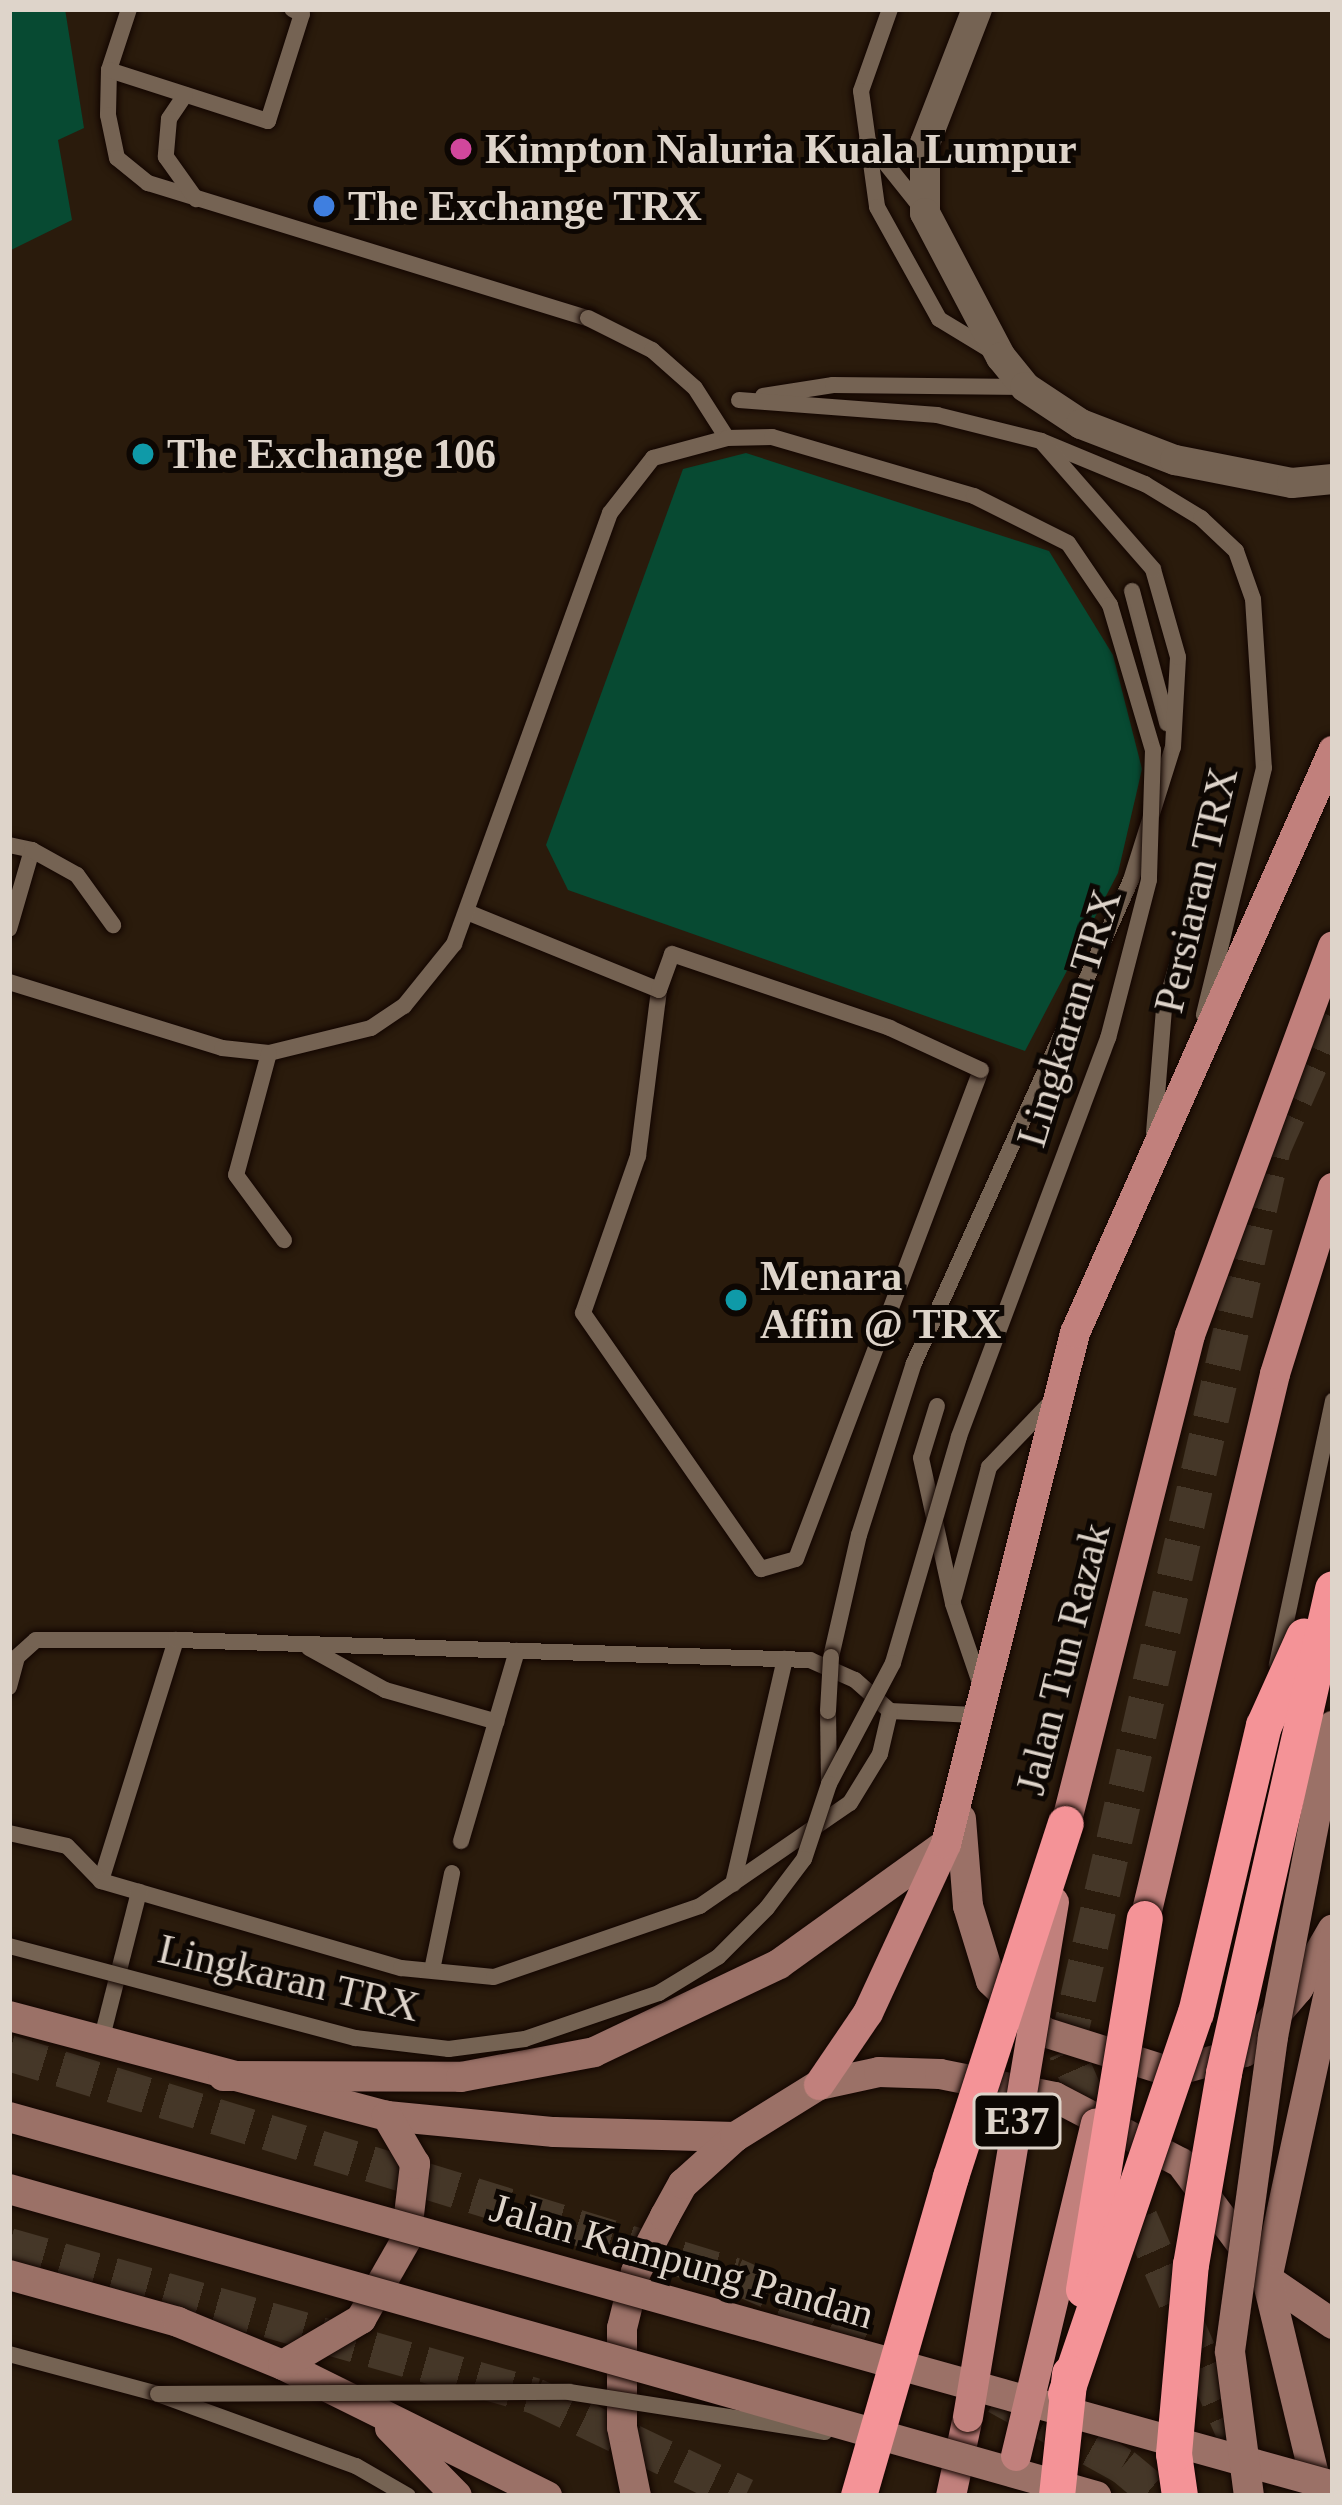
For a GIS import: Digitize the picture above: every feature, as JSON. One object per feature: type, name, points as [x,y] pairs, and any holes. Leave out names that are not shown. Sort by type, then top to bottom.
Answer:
[{"type":"highway","points":[[1066,2394],[1196,2013],[1264,1726],[1333,1574]]},
{"type":"highway","points":[[1174,2454],[1191,2265],[1224,2073],[1333,1589]]},
{"type":"highway","points":[[859,2496],[951,2177],[1066,1825]]},
{"type":"highway","points":[[1057,2496],[1066,2394],[1144,1919]]},
{"type":"highway","points":[[1180,2496],[1174,2454],[1196,2013]]},
{"type":"main road","points":[[819,2085],[868,2013],[946,1844],[959,1803],[978,1701],[1075,1333],[1333,751]]},
{"type":"main road","name":"Jalan Tun Razak","points":[[951,2496],[1066,1825],[1120,1595],[1190,1335],[1333,946]]},
{"type":"main road","name":"E37","points":[[1007,2496],[1275,1374],[1333,1188]]},
{"type":"main road","points":[[1250,2496],[1230,2351],[1273,2036],[1333,1726]]},
{"type":"main road","points":[[959,1803],[968,1906],[991,1981],[1045,2032],[1171,2072],[1244,2051],[1298,1989],[1333,1929]]},
{"type":"main road","points":[[224,2076],[460,2077],[594,2051],[779,1964],[946,1844]]},
{"type":"main road","points":[[1319,2496],[1267,2279],[1333,1974]]},
{"type":"main road","points":[[9,2016],[387,2116],[554,2132],[735,2137]]},
{"type":"main road","points":[[635,2496],[622,2427],[622,2328],[636,2272],[683,2184],[735,2137],[819,2085],[879,2072],[940,2074],[1055,2096],[1181,2163],[1267,2279],[1333,2324]]},
{"type":"main road","points":[[283,2365],[361,2319],[406,2240],[415,2164],[387,2116]]},
{"type":"main road","name":"Jalan Kampung Pandan","points":[[9,2117],[1333,2486]]},
{"type":"main road","points":[[9,2189],[1096,2496]]},
{"type":"main road","points":[[9,2275],[178,2322],[283,2365],[547,2496]]},
{"type":"main road","points":[[358,2401],[434,2465],[457,2496]]},
{"type":"street","points":[[977,9],[925,143],[925,213],[1001,357],[1025,387],[1081,424],[1175,460],[1292,483],[1333,479]]},
{"type":"lane","points":[[130,9],[109,70],[117,158],[148,184],[588,318],[652,350],[695,388],[727,438]]},
{"type":"lane","points":[[109,70],[268,121],[302,14],[292,9]]},
{"type":"lane","points":[[890,9],[861,91],[862,135],[877,207],[939,319],[1001,357]]},
{"type":"lane","points":[[185,95],[169,119],[166,157],[197,199]]},
{"type":"lane","points":[[862,135],[925,213]]},
{"type":"lane","name":"Persiaran TRX","points":[[1025,387],[833,385],[739,400],[937,415],[1041,441],[1202,518],[1236,551],[1253,599],[1264,768],[1192,1061]]},
{"type":"lane","name":"Lingkaran TRX","points":[[9,982],[222,1048],[269,1053],[371,1028],[404,1006],[433,978],[467,912],[610,513],[653,458],[727,438],[772,437],[974,496],[1068,543],[1110,605],[1154,750],[1149,880],[1108,1038],[959,1436],[893,1663],[829,1784],[804,1859],[718,1958],[659,1993],[525,2039],[449,2050],[355,2038],[9,1946]]},
{"type":"lane","points":[[829,1784],[831,1658],[859,1535],[914,1363],[1131,880],[1173,747],[1178,657],[1154,569],[1041,441]]},
{"type":"lane","points":[[1132,591],[1173,747]]},
{"type":"lane","points":[[9,845],[32,850],[77,875],[113,925]]},
{"type":"lane","points":[[9,929],[32,850]]},
{"type":"lane","points":[[1153,1152],[1164,1010],[1204,875]]},
{"type":"lane","points":[[467,912],[659,990]]},
{"type":"lane","points":[[672,954],[890,1028],[981,1070],[796,1559],[761,1569],[583,1313],[638,1156],[659,990],[672,954]]},
{"type":"lane","points":[[882,1046],[890,1028]]},
{"type":"lane","points":[[269,1053],[236,1175],[284,1240]]},
{"type":"lane","points":[[953,1604],[989,1466],[1057,1396]]},
{"type":"lane","points":[[1264,1726],[1333,1401]]},
{"type":"lane","points":[[9,1687],[17,1657],[36,1640],[176,1640],[810,1660],[855,1680],[890,1711],[978,1701],[921,1458],[937,1406]]},
{"type":"lane","points":[[101,1881],[176,1640]]},
{"type":"lane","points":[[303,1645],[385,1690],[497,1722]]},
{"type":"lane","points":[[461,1841],[518,1651]]},
{"type":"lane","points":[[733,1885],[785,1660]]},
{"type":"lane","points":[[9,1833],[67,1846],[101,1881],[432,1970],[494,1976],[700,1906],[733,1885],[850,1803],[880,1754],[890,1711]]},
{"type":"lane","points":[[432,1970],[452,1873]]},
{"type":"lane","points":[[101,2041],[139,1892]]},
{"type":"lane","points":[[9,2354],[158,2394],[356,2466],[408,2496]]},
{"type":"lane","points":[[158,2394],[569,2392],[927,2448]]},
{"type":"green space","points":[[9,9],[65,9],[84,128],[58,140],[72,220],[9,251]]},
{"type":"green space","points":[[746,453],[1049,551],[1113,655],[1142,769],[1118,873],[1025,1051],[568,890],[546,845],[683,469]]},
{"type":"tunnel","points":[[1241,2449],[1066,2051],[1273,1148],[1333,1012]]},
{"type":"tunnel","points":[[9,2053],[735,2276],[927,2360]]},
{"type":"tunnel","points":[[9,2246],[535,2396],[745,2496]]},
{"type":"tunnel","points":[[997,2396],[1123,2466],[1159,2496]]},
{"type":"place","name":"Kimpton Naluria Kuala Lumpur","points":[[461,149]]},
{"type":"place","name":"The Exchange TRX","points":[[324,206]]},
{"type":"place","name":"The Exchange 106","points":[[143,454]]},
{"type":"place","name":"Menara Affin @ TRX","points":[[736,1300]]}]
